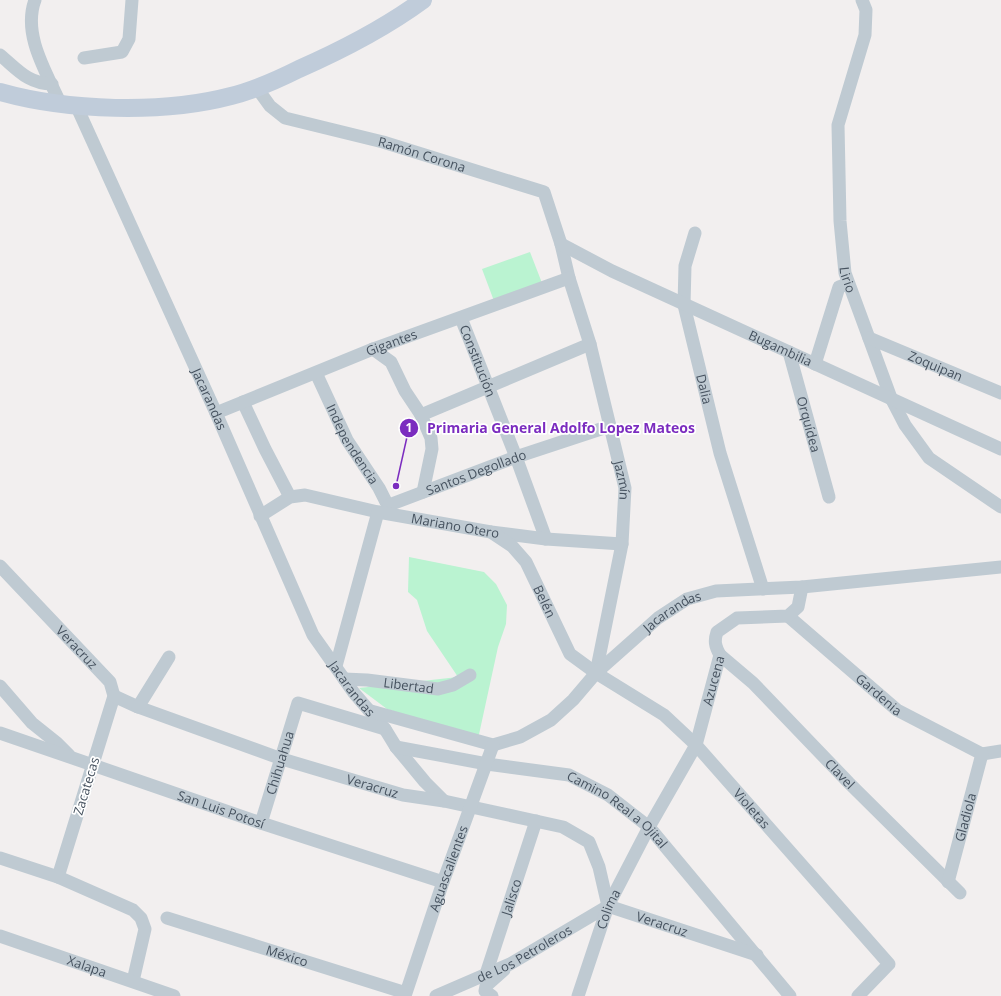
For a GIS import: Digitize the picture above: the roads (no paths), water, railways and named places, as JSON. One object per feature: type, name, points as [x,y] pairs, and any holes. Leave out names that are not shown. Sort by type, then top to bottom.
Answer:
[{"type":"main road","points":[[0,92],[18,97],[68,105],[136,109],[196,103],[231,96],[256,88],[339,51],[409,10],[423,0]]},
{"type":"street","name":"Jacarandas","points":[[35,0],[31,16],[33,38],[52,84],[68,105],[216,413],[313,635],[344,679],[371,712],[493,746],[520,736],[551,720],[573,700],[596,673],[658,618],[687,600],[716,591],[802,587],[1001,567]]},
{"type":"street","points":[[84,58],[122,52],[129,39],[132,0]]},
{"type":"street","name":"Lirio","points":[[862,0],[866,10],[865,35],[838,125],[840,221],[842,252],[848,284],[891,398],[905,425],[928,458],[1001,507]]},
{"type":"street","points":[[0,55],[29,80],[41,84],[52,84]]},
{"type":"street","name":"Ramón Corona","points":[[256,88],[270,106],[285,118],[383,142],[544,192],[562,244]]},
{"type":"street","name":"Dalia","points":[[695,233],[685,266],[684,305],[720,453],[763,589]]},
{"type":"street","name":"Jazmín","points":[[562,244],[569,278],[590,344],[626,488],[622,544],[596,673]]},
{"type":"street","name":"Bugambilia","points":[[562,244],[612,271],[684,305],[1001,449]]},
{"type":"street","name":"Gigantes","points":[[216,413],[374,350],[569,278]]},
{"type":"street","points":[[815,364],[839,287],[848,284]]},
{"type":"street","name":"Constitución","points":[[461,318],[516,457],[546,539]]},
{"type":"street","name":"Zoquipan","points":[[869,338],[1001,393]]},
{"type":"street","points":[[421,415],[590,344]]},
{"type":"street","points":[[374,350],[391,362],[405,391],[421,415],[431,438],[432,450],[424,492]]},
{"type":"street","name":"Orquídea","points":[[789,352],[829,497]]},
{"type":"street","name":"Independencia","points":[[316,373],[346,440],[386,510]]},
{"type":"street","points":[[243,402],[290,498]]},
{"type":"street","name":"Santos Degollado","points":[[386,510],[424,492],[516,457],[610,426]]},
{"type":"street","name":"Mariano Otero","points":[[260,516],[290,498],[305,495],[491,532],[546,539],[622,544]]},
{"type":"street","points":[[336,666],[386,510]]},
{"type":"street","name":"Belén","points":[[491,532],[512,546],[526,562],[570,654],[596,673]]},
{"type":"street","name":"Veracruz","points":[[0,566],[110,682],[114,696],[282,759],[403,795],[444,801],[562,827],[589,842],[599,867],[608,906],[757,955]]},
{"type":"street","points":[[788,616],[798,606],[802,587]]},
{"type":"street","name":"Azucena","points":[[649,827],[696,746],[720,655],[715,647],[717,632],[722,627],[737,618],[788,616]]},
{"type":"street","name":"Gardenia","points":[[788,616],[897,710],[982,754]]},
{"type":"street","name":"Clavel","points":[[720,655],[753,683],[849,783],[960,893]]},
{"type":"street","points":[[138,706],[169,656]]},
{"type":"street","name":"Violetas","points":[[596,673],[664,715],[696,746],[889,964],[858,996]]},
{"type":"street","name":"Libertad","points":[[344,679],[367,680],[438,689],[453,685],[470,675]]},
{"type":"street","points":[[0,686],[32,723],[57,743],[70,756]]},
{"type":"street","name":"Zacatecas","points":[[58,877],[114,696]]},
{"type":"street","name":"Chihuahua","points":[[261,823],[282,759],[298,703],[385,730]]},
{"type":"street","points":[[371,712],[424,782],[444,801]]},
{"type":"street","name":"San Luis Potosí","points":[[0,733],[261,823],[443,882]]},
{"type":"street","name":"Aguascalientes","points":[[406,993],[443,882],[493,746]]},
{"type":"street","name":"Camino Real a Ojital","points":[[396,747],[487,764],[569,775],[608,795],[649,827],[790,996]]},
{"type":"street","points":[[982,754],[1001,751]]},
{"type":"street","name":"Gladiola","points":[[948,882],[982,754]]},
{"type":"street","name":"Jalisco","points":[[486,974],[536,821]]},
{"type":"street","name":"Colima","points":[[578,996],[608,906],[649,827]]},
{"type":"street","points":[[0,858],[58,877],[133,910],[141,918],[145,929],[133,981]]},
{"type":"street","name":"de Los Petroleros","points":[[436,996],[451,992],[486,974],[510,964],[608,906]]},
{"type":"street","name":"México","points":[[168,918],[406,993]]},
{"type":"street","name":"Xalapa","points":[[0,936],[174,996]]},
{"type":"street","points":[[492,996],[485,991],[486,986],[510,964]]},
{"type":"place","name":"Primaria General Adolfo Lopez Mateos","points":[[396,486]]}]
